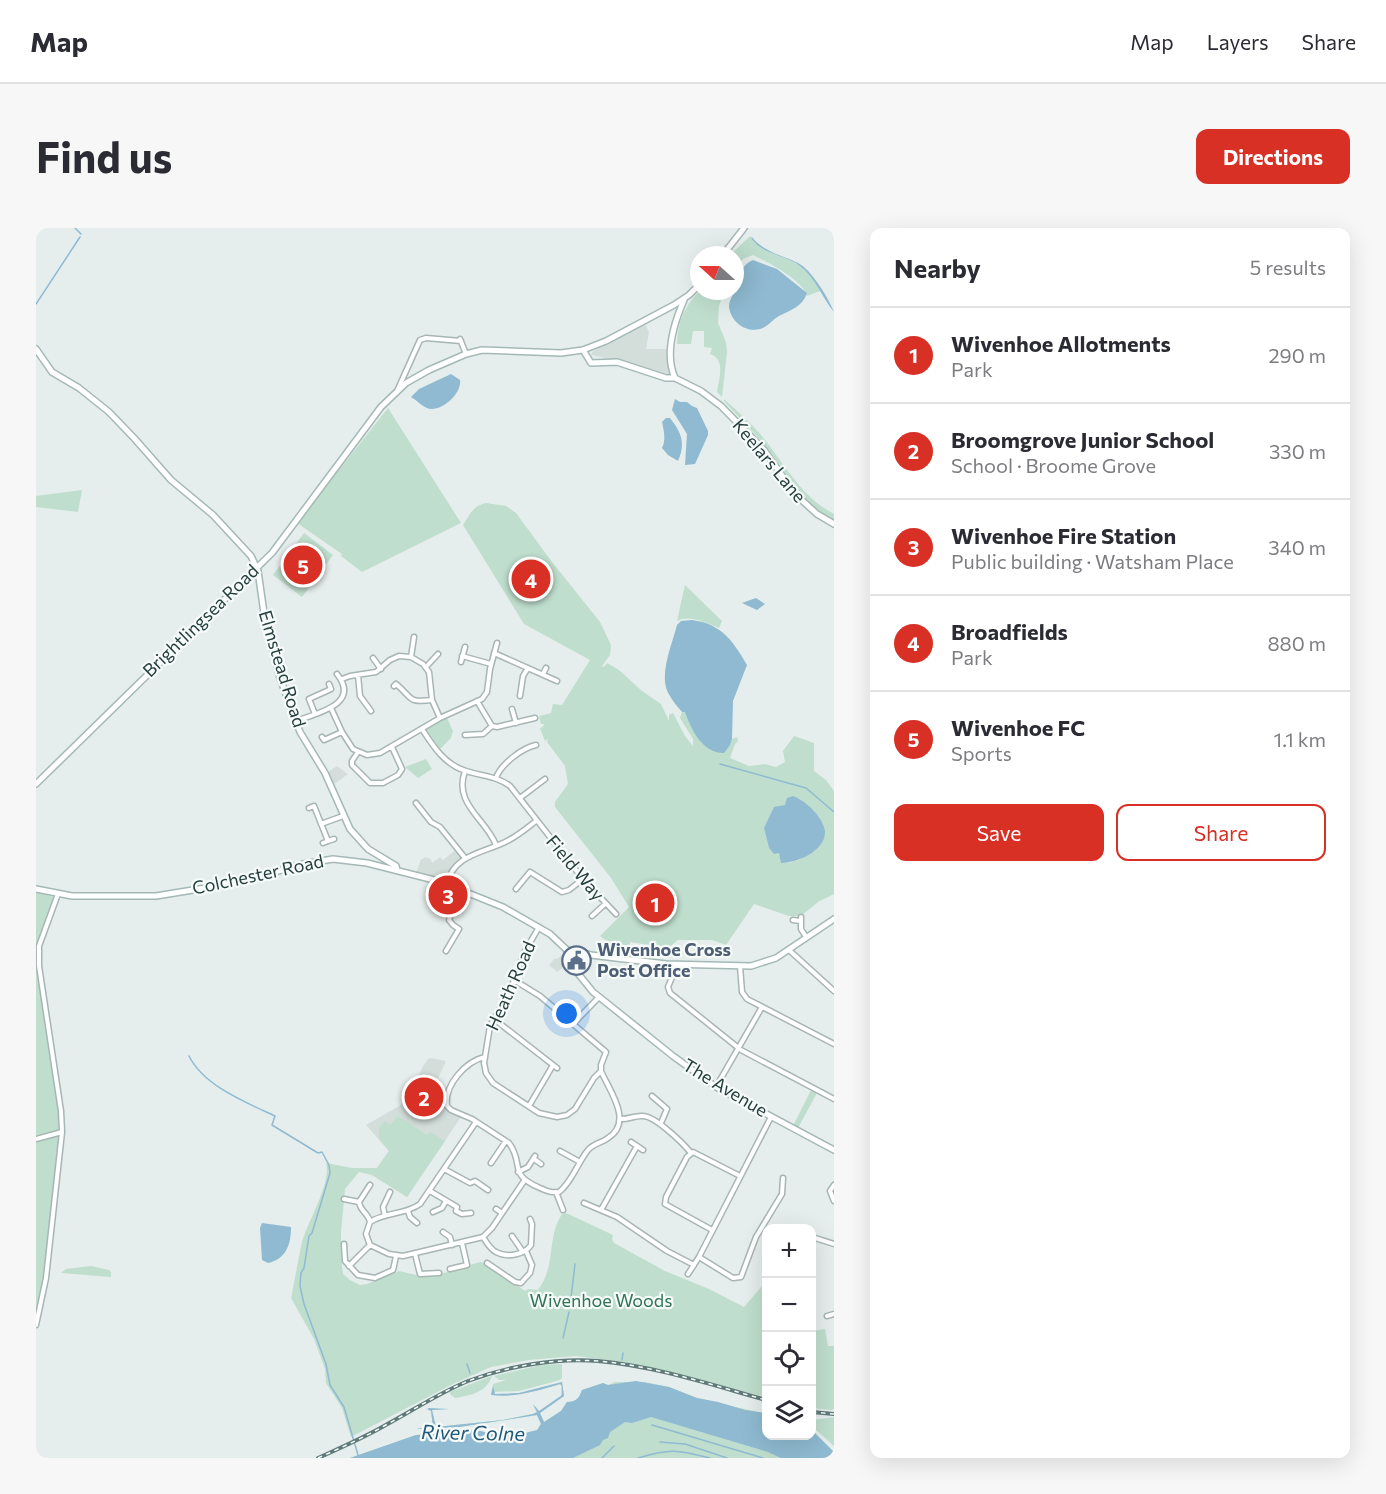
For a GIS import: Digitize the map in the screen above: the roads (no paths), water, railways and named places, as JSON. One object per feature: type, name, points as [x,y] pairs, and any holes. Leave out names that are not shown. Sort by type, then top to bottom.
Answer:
[{"type":"main road","points":[[730,246],[744,228]]},
{"type":"main road","points":[[466,354],[492,350],[550,353],[583,351],[606,341],[690,294]]},
{"type":"main road","points":[[675,378],[672,366],[672,335],[675,321],[685,298]]},
{"type":"main road","name":"Elmstead Road","points":[[36,349],[52,372],[79,388],[103,407],[135,438],[171,480],[226,527],[251,556],[257,567],[265,620],[282,685],[304,741],[325,774],[343,816],[357,838],[373,852],[396,866],[397,870]]},
{"type":"main road","name":"Keelars Lane","points":[[583,351],[591,363],[617,362],[666,378],[675,378],[701,390],[721,406],[764,450],[792,491],[812,511],[834,524]]},
{"type":"main road","name":"Brightlingsea Road","points":[[36,783],[272,553],[366,426],[397,390],[424,372],[466,354]]},
{"type":"main road","name":"Colchester Road","points":[[36,889],[85,897],[156,896],[245,882],[327,859],[354,860],[447,884],[503,906],[539,927],[568,951]]},
{"type":"main road","points":[[568,951],[677,965],[740,966],[764,963],[789,950],[833,921]]},
{"type":"main road","name":"The Avenue","points":[[568,951],[576,971],[599,997],[622,1017],[716,1087],[834,1150]]},
{"type":"street","points":[[397,390],[420,340],[426,338],[460,340],[466,354]]},
{"type":"street","points":[[411,657],[414,637]]},
{"type":"street","points":[[331,708],[350,745],[358,752],[372,755],[392,747],[440,718],[477,702],[488,692],[491,664],[497,643]]},
{"type":"street","points":[[461,662],[465,647]]},
{"type":"street","points":[[494,653],[558,681]]},
{"type":"street","points":[[426,667],[438,654]]},
{"type":"street","points":[[462,656],[491,664]]},
{"type":"street","points":[[342,679],[372,674],[395,657],[411,657],[426,667],[431,679],[432,700],[440,718]]},
{"type":"street","points":[[373,658],[381,669]]},
{"type":"street","points":[[520,696],[518,689],[528,668]]},
{"type":"street","points":[[543,674],[546,668]]},
{"type":"street","points":[[296,722],[338,704],[344,694],[342,679],[337,674]]},
{"type":"street","points":[[358,675],[360,696],[371,711]]},
{"type":"street","points":[[315,714],[309,699],[331,689],[329,684]]},
{"type":"street","points":[[394,686],[396,684],[411,699],[421,702],[432,700]]},
{"type":"street","points":[[477,702],[492,726]]},
{"type":"street","points":[[512,709],[516,723]]},
{"type":"street","points":[[465,735],[483,734],[492,726],[535,718]]},
{"type":"street","points":[[422,729],[439,753],[452,764],[465,771],[496,778],[500,770],[521,752],[537,745]]},
{"type":"street","points":[[322,737],[324,740],[342,732]]},
{"type":"street","points":[[358,752],[352,761],[353,767],[370,783],[381,784],[398,775],[402,769],[392,747]]},
{"type":"street","points":[[465,771],[461,781],[462,791],[474,814],[496,845]]},
{"type":"street","name":"Field Way","points":[[496,778],[507,784],[520,798],[583,879],[616,914]]},
{"type":"street","points":[[520,798],[545,779]]},
{"type":"street","points":[[419,804],[431,822],[440,827],[465,858]]},
{"type":"street","points":[[313,806],[321,824],[325,842],[334,839]]},
{"type":"street","points":[[321,824],[343,816]]},
{"type":"street","points":[[447,884],[451,871],[465,858],[509,840],[536,821]]},
{"type":"street","points":[[516,889],[530,872],[561,892],[569,890],[583,879]]},
{"type":"street","points":[[446,951],[459,929],[449,920],[459,889]]},
{"type":"street","points":[[36,1325],[46,1278],[62,1132],[61,1111],[39,966],[39,948],[58,894]]},
{"type":"street","points":[[592,916],[605,904]]},
{"type":"street","points":[[793,920],[801,919],[801,928],[806,937]]},
{"type":"street","name":"Heath Road","points":[[485,1057],[494,1019],[507,997],[524,953],[539,927]]},
{"type":"street","points":[[789,950],[834,991]]},
{"type":"street","points":[[677,965],[668,989],[669,992],[738,1048],[834,1099]]},
{"type":"street","points":[[740,966],[741,989],[744,996],[834,1044]]},
{"type":"street","points":[[514,980],[532,990],[606,1052],[601,1071],[616,1103],[620,1119],[615,1131],[608,1139],[592,1146],[563,1188],[556,1192],[543,1190],[525,1181],[518,1172],[513,1149],[506,1141],[448,1108],[446,1097],[464,1067],[473,1060],[485,1057],[485,1070],[492,1082],[543,1115],[552,1117],[567,1114],[577,1107],[594,1078],[601,1071]]},
{"type":"street","points":[[573,1024],[599,997]]},
{"type":"street","points":[[716,1087],[762,1007]]},
{"type":"street","points":[[494,1019],[555,1066],[529,1106]]},
{"type":"street","points":[[656,1096],[667,1108],[661,1123]]},
{"type":"street","points":[[620,1119],[647,1116],[661,1123],[691,1153],[696,1153],[740,1176]]},
{"type":"street","points":[[688,1274],[771,1117]]},
{"type":"street","points":[[370,1222],[408,1211],[420,1204],[476,1122]]},
{"type":"street","points":[[36,1139],[62,1132]]},
{"type":"street","points":[[491,1163],[506,1141]]},
{"type":"street","points":[[631,1142],[643,1150]]},
{"type":"street","points":[[601,1210],[637,1146]]},
{"type":"street","points":[[560,1151],[580,1162]]},
{"type":"street","points":[[691,1153],[666,1197],[665,1204],[712,1230]]},
{"type":"street","points":[[518,1172],[528,1167],[535,1157],[541,1164]]},
{"type":"street","points":[[444,1169],[470,1183],[475,1181],[488,1190]]},
{"type":"street","points":[[764,1224],[782,1194],[783,1178]]},
{"type":"street","points":[[371,1185],[359,1202],[360,1208],[370,1219],[366,1234],[370,1245],[396,1256],[462,1244],[483,1237],[525,1181]]},
{"type":"street","points":[[833,1201],[830,1191],[834,1185]]},
{"type":"street","points":[[430,1191],[457,1207],[456,1211],[462,1214],[471,1213]]},
{"type":"street","points":[[385,1216],[383,1207],[390,1192]]},
{"type":"street","points":[[556,1192],[563,1210]]},
{"type":"street","points":[[344,1199],[359,1202]]},
{"type":"street","points":[[433,1212],[442,1208],[446,1201]]},
{"type":"street","points":[[584,1203],[617,1217],[667,1251],[694,1265]]},
{"type":"street","points":[[496,1209],[502,1213]]},
{"type":"street","points":[[408,1211],[417,1224]]},
{"type":"street","points":[[483,1237],[499,1254],[511,1255],[524,1252],[532,1240],[530,1219]]},
{"type":"street","points":[[699,1257],[733,1278],[739,1278],[743,1274],[762,1228]]},
{"type":"street","points":[[444,1232],[450,1236],[452,1245]]},
{"type":"street","points":[[487,1263],[515,1282],[521,1283],[530,1273],[532,1265],[512,1236]]},
{"type":"street","points":[[816,1239],[834,1244]]},
{"type":"street","points":[[344,1244],[345,1261],[358,1275],[375,1278],[393,1270],[396,1256]]},
{"type":"street","points":[[450,1269],[467,1265],[462,1244]]},
{"type":"street","points":[[349,1266],[370,1245]]},
{"type":"street","points":[[415,1254],[420,1274],[439,1273]]},
{"type":"street","points":[[827,1316],[834,1314]]},
{"type":"water","points":[[752,237],[767,250],[798,263],[803,266],[819,285],[834,312],[806,271],[794,262],[768,252],[756,244]]},
{"type":"water","points":[[753,260],[777,269],[807,293],[796,307],[765,327],[755,330],[745,328],[736,322],[729,307],[730,300],[744,300],[744,267]]},
{"type":"water","points":[[451,374],[460,380],[460,385],[455,394],[442,406],[429,409],[411,397],[419,389]]},
{"type":"water","points":[[675,399],[697,408],[708,431],[695,464],[685,465],[687,434],[672,410]]},
{"type":"water","points":[[670,418],[681,438],[682,449],[678,461],[662,448],[664,432],[662,422]]},
{"type":"water","points":[[756,598],[765,604],[757,610],[742,603]]},
{"type":"water","points":[[692,620],[711,625],[726,635],[747,665],[733,701],[732,739],[724,753],[709,749],[698,739],[685,712],[682,712],[666,689],[665,671],[677,625],[681,621]]},
{"type":"water","points":[[793,796],[817,815],[824,826],[824,838],[816,850],[795,861],[781,863],[779,853],[774,854],[769,848],[764,828],[774,807],[785,805],[787,798]]},
{"type":"water","points":[[262,1223],[291,1227],[290,1240],[283,1255],[268,1263],[262,1260],[260,1228]]},
{"type":"water","name":"River Colne","points":[[636,1381],[669,1387],[697,1398],[762,1413],[762,1440],[816,1440],[816,1434],[834,1452],[834,1458],[781,1458],[768,1452],[651,1417],[632,1423],[625,1422],[610,1432],[608,1438],[600,1445],[573,1458],[350,1458],[416,1435],[476,1430],[497,1435],[509,1431],[525,1433],[537,1430],[541,1424],[537,1415],[459,1427],[416,1429],[433,1426],[431,1411],[427,1409],[429,1408],[449,1409],[432,1410],[436,1427],[503,1420],[533,1414],[537,1412],[533,1404],[539,1411],[562,1395],[560,1384],[508,1396],[491,1395],[493,1386],[495,1394],[519,1393],[562,1382],[564,1396],[540,1413],[544,1422],[561,1411],[567,1402],[580,1396],[582,1390],[603,1383],[608,1385]]},
{"type":"waterway","points":[[75,228],[81,234]]},
{"type":"waterway","points":[[36,304],[80,237]]},
{"type":"waterway","points":[[720,764],[806,788],[834,812]]},
{"type":"waterway","points":[[189,1056],[196,1067],[215,1084],[239,1099],[275,1116],[272,1125],[318,1153],[322,1152],[329,1165],[330,1173],[312,1233],[309,1236],[300,1286],[304,1304],[326,1364],[330,1385],[344,1407],[358,1455]]},
{"type":"waterway","points":[[570,1306],[575,1264]]},
{"type":"waterway","points":[[563,1338],[569,1312]]},
{"type":"waterway","points":[[622,1360],[623,1353]]},
{"type":"waterway","points":[[467,1364],[470,1373]]},
{"type":"waterway","points":[[652,1425],[763,1458]]},
{"type":"waterway","points":[[660,1442],[685,1444],[727,1458]]},
{"type":"waterway","points":[[602,1458],[614,1446]]},
{"type":"waterway","points":[[638,1458],[674,1451],[710,1458]]},
{"type":"railway","points":[[318,1458],[368,1435],[468,1381],[515,1367],[549,1362],[582,1360],[619,1363],[683,1377],[762,1399]]},
{"type":"railway","points":[[816,1412],[834,1414]]},
{"type":"place","name":"Wivenhoe FC","points":[[303,565]]},
{"type":"place","name":"Broadfields","points":[[531,579]]},
{"type":"place","name":"Wivenhoe Fire Station","points":[[448,895]]},
{"type":"place","name":"Wivenhoe Allotments","points":[[655,903]]},
{"type":"place","name":"Wivenhoe Cross Post Office","points":[[576,960]]},
{"type":"place","name":"Broomgrove Junior School","points":[[424,1097]]},
{"type":"park label","name":"Wivenhoe Woods","points":[[601,1301]]}]
